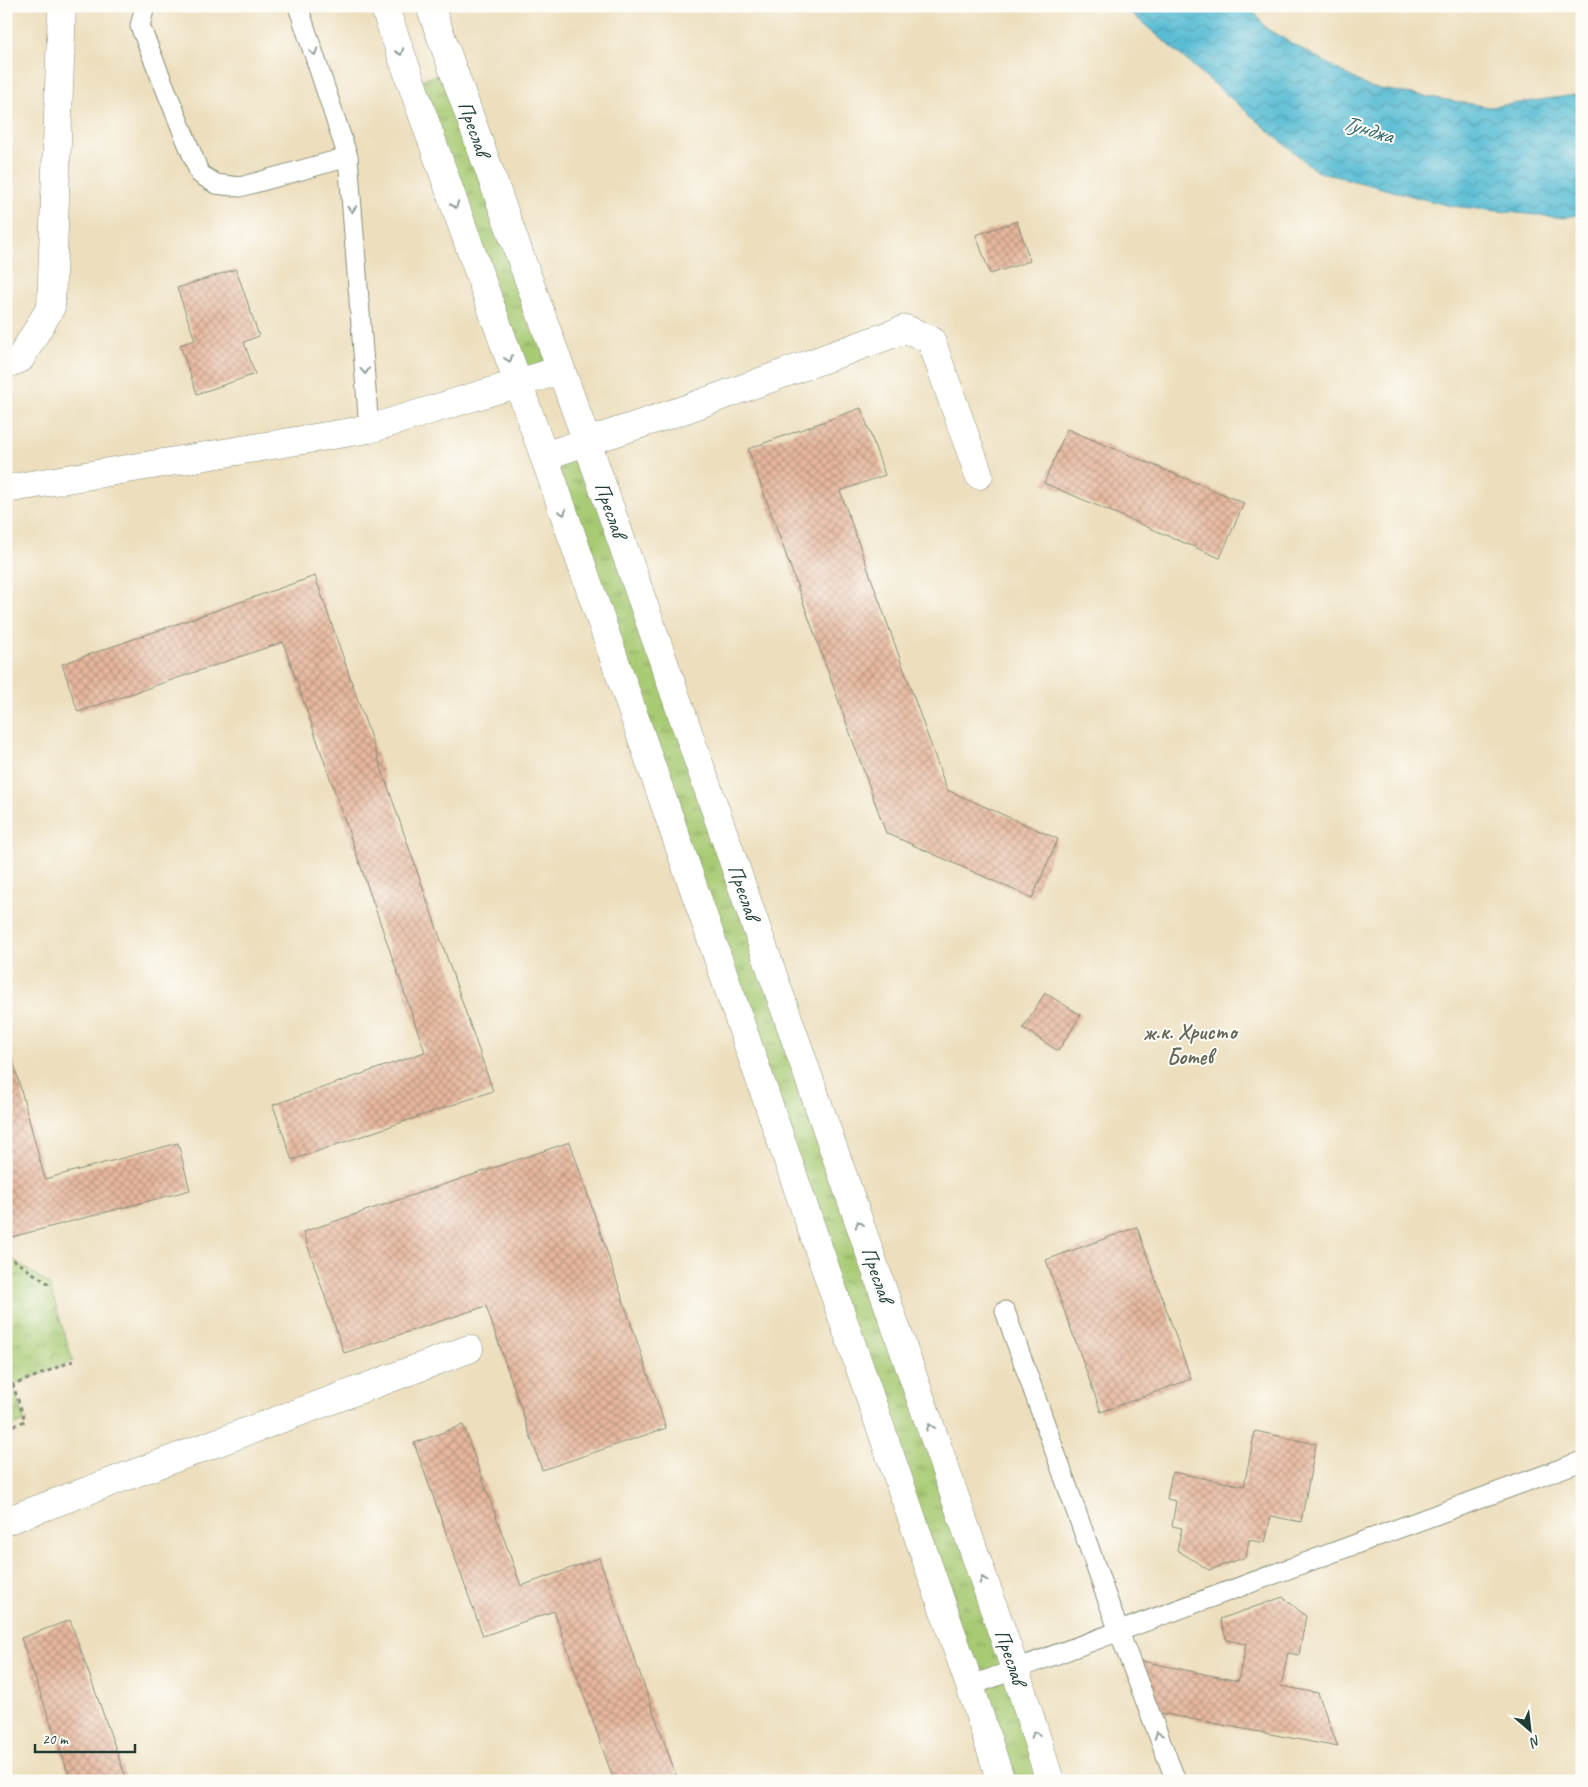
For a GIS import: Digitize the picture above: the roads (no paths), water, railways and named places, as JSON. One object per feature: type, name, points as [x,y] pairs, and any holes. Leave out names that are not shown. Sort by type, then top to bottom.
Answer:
[{"type":"main road","points":[[6,364],[20,359],[51,307],[62,6]]},
{"type":"main road","name":"Преслав","points":[[384,6],[544,456],[970,1686],[1001,1781]]},
{"type":"main road","name":"Преслав","points":[[430,6],[587,442],[1014,1669],[1050,1781]]},
{"type":"main road","points":[[544,456],[683,410],[906,330],[931,340],[979,476]]},
{"type":"main road","points":[[6,489],[369,429],[561,370]]},
{"type":"main road","points":[[6,1521],[469,1350]]},
{"type":"lane","points":[[145,6],[140,26],[200,174],[216,184],[240,188],[348,157]]},
{"type":"lane","points":[[298,6],[348,157],[369,429]]},
{"type":"lane","points":[[1005,1311],[1119,1632],[1176,1781]]},
{"type":"lane","points":[[970,1686],[1582,1461]]},
{"type":"water","name":"Тунджа","points":[[1123,6],[1250,6],[1267,29],[1369,87],[1490,107],[1582,94],[1582,213],[1564,218],[1450,206],[1316,171]]},
{"type":"district","name":"ж.к. Христо Ботев","points":[[1190,1044]]}]
